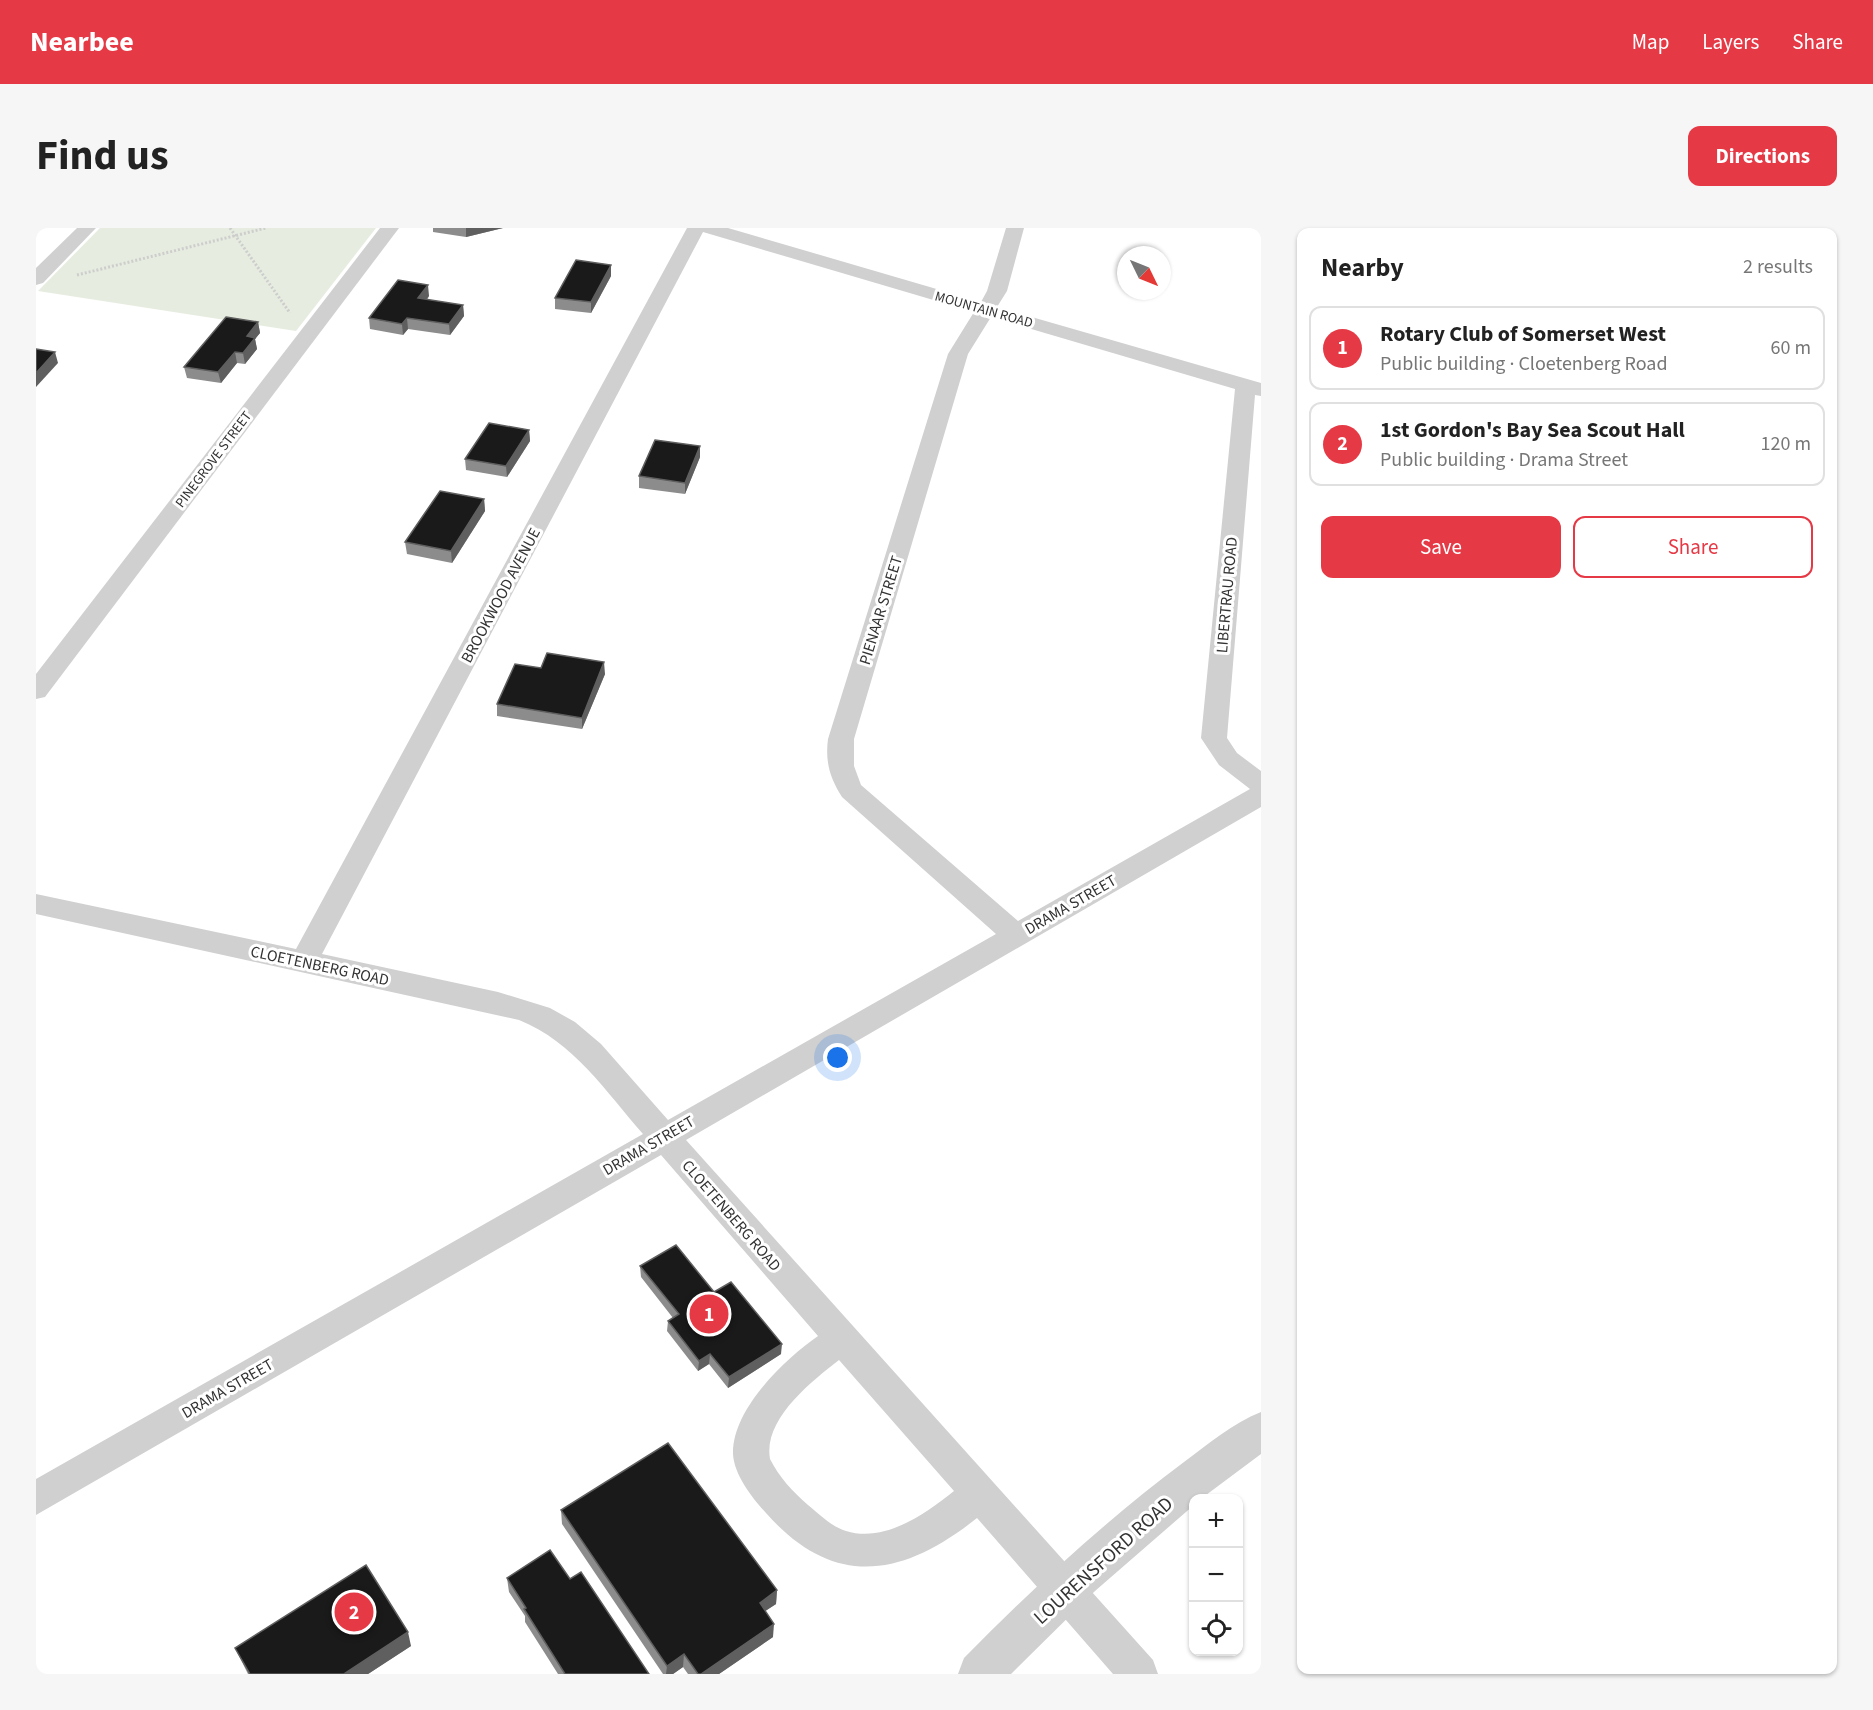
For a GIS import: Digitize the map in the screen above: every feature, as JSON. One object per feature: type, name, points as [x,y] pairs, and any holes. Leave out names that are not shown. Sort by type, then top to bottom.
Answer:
[{"type":"street","points":[[36,279],[87,228]]},
{"type":"street","name":"PINEGROVE STREET","points":[[36,691],[390,228]]},
{"type":"street","name":"BROOKWOOD AVENUE","points":[[304,961],[696,228]]},
{"type":"street","name":"MOUNTAIN ROAD","points":[[708,228],[1253,388]]},
{"type":"street","points":[[753,241],[772,228]]},
{"type":"street","name":"PIENAAR STREET","points":[[1015,228],[997,291],[958,354],[841,739],[838,758],[841,774],[851,791],[1015,935]]},
{"type":"street","name":"LIBERTRAU ROAD","points":[[1253,388],[1214,738],[1218,748],[1259,797]]},
{"type":"street","name":"DRAMA STREET","points":[[36,1498],[663,1136],[1259,797]]},
{"type":"street","name":"CLOETENBERG ROAD","points":[[36,904],[466,996],[526,1011],[548,1020],[579,1043],[1139,1674]]},
{"type":"street","points":[[842,1339],[815,1359],[760,1416],[751,1455],[769,1492],[812,1530],[851,1550],[878,1550],[903,1543],[950,1519],[979,1493]]},
{"type":"street","name":"LOURENSFORD ROAD","points":[[980,1674],[1065,1591],[1165,1503],[1261,1431]]},
{"type":"path","points":[[230,228],[298,323],[316,325]]},
{"type":"path","points":[[69,278],[266,228]]},
{"type":"shaded area","points":[[100,228],[376,228],[296,331],[38,291]]},
{"type":"building","points":[[576,260],[611,265],[591,302],[555,298]]},
{"type":"building","points":[[398,280],[428,285],[418,298],[463,305],[449,324],[407,318],[402,324],[369,318]]},
{"type":"building","points":[[226,317],[258,322],[247,336],[255,338],[243,353],[235,352],[218,372],[184,367]]},
{"type":"building","points":[[36,349],[55,352],[36,373]]},
{"type":"building","points":[[489,423],[529,430],[506,466],[465,459]]},
{"type":"building","points":[[655,440],[700,446],[685,483],[639,476]]},
{"type":"building","points":[[440,491],[484,499],[451,551],[405,542]]},
{"type":"building","points":[[547,653],[604,662],[582,718],[497,704],[515,664],[541,668]]},
{"type":"building","points":[[676,1245],[714,1292],[731,1282],[782,1344],[729,1377],[710,1354],[699,1361],[668,1321],[679,1314],[640,1266]]},
{"type":"building","points":[[668,1443],[777,1590],[760,1603],[774,1624],[701,1674],[698,1674],[684,1654],[667,1666],[561,1510]]},
{"type":"building","points":[[550,1550],[570,1579],[581,1572],[649,1674],[565,1674],[507,1578]]},
{"type":"building","points":[[366,1565],[408,1632],[344,1674],[250,1674],[235,1648]]},
{"type":"place","name":"Rotary Club of Somerset West","points":[[709,1314]]},
{"type":"place","name":"1st Gordon's Bay Sea Scout Hall","points":[[354,1612]]}]
